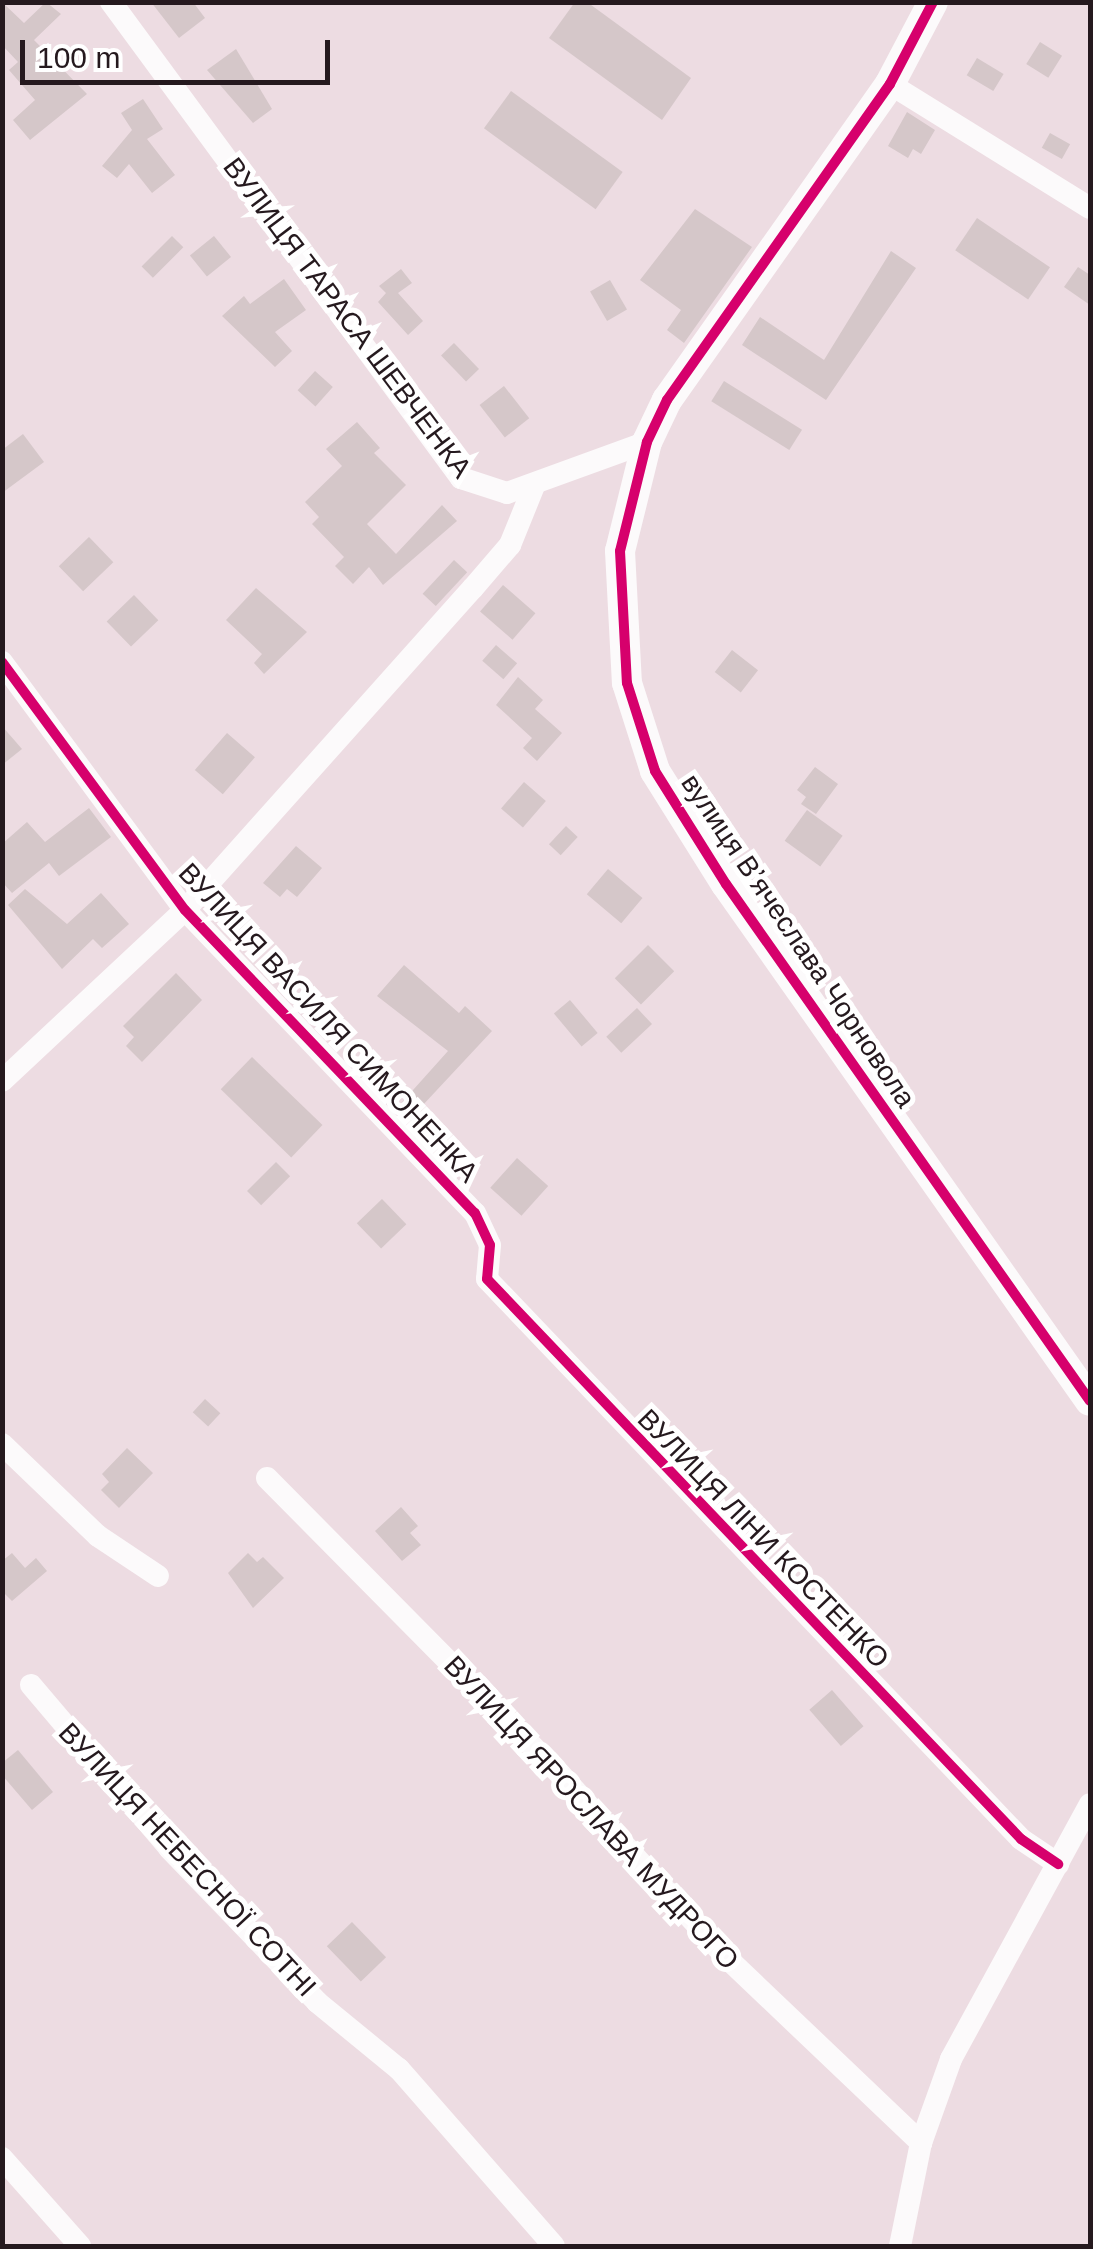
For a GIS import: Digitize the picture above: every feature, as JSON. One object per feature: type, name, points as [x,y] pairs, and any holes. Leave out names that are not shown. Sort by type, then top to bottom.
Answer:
[{"type":"street","name":"ВУЛИЦЯ ТАРАСА ШЕВЧЕНКА","points":[[111,2],[462,478],[507,493],[646,442]]},
{"type":"street","name":"вулиця Вʼячеслава Чорновола","points":[[933,2],[890,84],[667,400],[646,442],[620,550],[628,683],[655,771],[726,884],[1090,1400]]},
{"type":"street","points":[[890,84],[1090,208]]},
{"type":"street","points":[[2,1082],[185,910],[510,545],[534,486]]},
{"type":"street","name":"ВУЛИЦЯ ВАСИЛЯ СИМОНЕНКА","points":[[2,662],[185,910],[475,1213],[490,1244],[487,1279]]},
{"type":"street","name":"ВУЛИЦЯ ЛІНИ КОСТЕНКО","points":[[487,1279],[1007,1824],[1058,1864]]},
{"type":"street","points":[[2,1444],[98,1536],[158,1576]]},
{"type":"street","name":"ВУЛИЦЯ ЯРОСЛАВА МУДРОГО","points":[[267,1478],[560,1774],[728,1958],[921,2143]]},
{"type":"street","name":"ВУЛИЦЯ НЕБЕСНОЇ СОТНІ","points":[[30,1685],[206,1888],[317,2002],[400,2070],[554,2246]]},
{"type":"street","points":[[900,2246],[921,2143],[951,2059],[1090,1804]]},
{"type":"street","points":[[2,2158],[80,2246]]},
{"type":"building","points":[[2,2],[24,23],[46,2],[61,14],[34,40],[87,94],[30,140],[13,120],[35,100],[9,70],[18,62],[2,45]]},
{"type":"building","points":[[151,2],[193,2],[205,18],[179,38]]},
{"type":"building","points":[[575,2],[587,2],[691,78],[662,120],[549,38]]},
{"type":"building","points":[[1040,42],[1062,56],[1048,78],[1026,64]]},
{"type":"building","points":[[236,49],[272,109],[253,123],[207,70]]},
{"type":"building","points":[[977,58],[1004,74],[993,91],[967,75]]},
{"type":"building","points":[[511,91],[623,172],[596,209],[484,128]]},
{"type":"building","points":[[143,99],[163,129],[147,139],[175,175],[152,193],[129,164],[117,178],[102,166],[132,130],[121,113]]},
{"type":"building","points":[[907,112],[935,130],[921,154],[913,149],[908,158],[888,146]]},
{"type":"building","points":[[1050,133],[1070,144],[1062,159],[1042,148]]},
{"type":"building","points":[[695,209],[752,247],[684,343],[667,330],[681,310],[640,280]]},
{"type":"building","points":[[977,218],[1050,267],[1028,300],[955,250]]},
{"type":"building","points":[[172,236],[183,247],[153,278],[142,266]]},
{"type":"building","points":[[214,236],[231,257],[207,276],[190,256]]},
{"type":"building","points":[[891,251],[916,268],[826,400],[742,345],[760,317],[824,360]]},
{"type":"building","points":[[1078,267],[1090,275],[1090,305],[1064,287]]},
{"type":"building","points":[[401,269],[412,283],[398,293],[423,321],[408,335],[378,302],[386,293],[379,286]]},
{"type":"building","points":[[284,279],[306,310],[275,332],[292,351],[275,367],[222,316],[244,296],[250,304]]},
{"type":"building","points":[[610,280],[627,309],[607,321],[590,292]]},
{"type":"building","points":[[454,343],[479,369],[466,381],[441,356]]},
{"type":"building","points":[[315,371],[333,387],[315,406],[298,390]]},
{"type":"building","points":[[724,381],[802,430],[789,450],[711,401]]},
{"type":"building","points":[[504,386],[529,418],[505,437],[480,405]]},
{"type":"building","points":[[357,422],[380,448],[374,453],[406,485],[367,524],[396,554],[442,505],[457,521],[383,585],[369,567],[353,584],[335,566],[344,557],[312,524],[319,517],[305,502],[342,466],[326,449]]},
{"type":"building","points":[[23,434],[44,462],[2,493],[2,450]]},
{"type":"building","points":[[89,537],[113,562],[83,591],[59,566]]},
{"type":"building","points":[[454,560],[467,572],[436,606],[423,594]]},
{"type":"building","points":[[503,585],[535,613],[512,640],[480,611]]},
{"type":"building","points":[[256,588],[307,632],[264,674],[254,663],[262,654],[226,620]]},
{"type":"building","points":[[134,595],[158,620],[131,647],[107,621]]},
{"type":"building","points":[[496,645],[517,663],[503,679],[482,661]]},
{"type":"building","points":[[732,650],[758,670],[741,692],[715,672]]},
{"type":"building","points":[[518,677],[543,700],[535,709],[562,733],[537,761],[523,748],[532,738],[496,705]]},
{"type":"building","points":[[2,726],[22,749],[2,765]]},
{"type":"building","points":[[227,733],[255,757],[223,794],[195,770]]},
{"type":"building","points":[[815,767],[838,784],[816,814],[801,804],[806,797],[797,790]]},
{"type":"building","points":[[524,782],[546,801],[523,827],[501,808]]},
{"type":"building","points":[[89,808],[111,837],[59,876],[49,863],[12,893],[2,882],[2,844],[27,822],[45,842]]},
{"type":"building","points":[[807,810],[843,836],[820,867],[785,841]]},
{"type":"building","points":[[566,826],[578,837],[561,855],[549,844]]},
{"type":"building","points":[[296,846],[322,868],[297,897],[287,889],[280,897],[263,883]]},
{"type":"building","points":[[608,869],[642,898],[621,923],[587,894]]},
{"type":"building","points":[[25,889],[67,924],[101,893],[129,924],[102,948],[93,939],[62,969],[8,905]]},
{"type":"building","points":[[648,945],[674,971],[641,1004],[615,978]]},
{"type":"building","points":[[404,965],[459,1013],[465,1006],[492,1031],[408,1121],[396,1109],[448,1051],[377,996]]},
{"type":"building","points":[[176,973],[202,1000],[142,1062],[126,1046],[134,1037],[123,1026]]},
{"type":"building","points":[[570,1000],[598,1033],[582,1046],[554,1013]]},
{"type":"building","points":[[637,1008],[652,1024],[621,1053],[606,1037]]},
{"type":"building","points":[[252,1057],[322,1125],[291,1157],[221,1089]]},
{"type":"building","points":[[517,1158],[548,1186],[521,1216],[490,1188]]},
{"type":"building","points":[[276,1162],[290,1176],[261,1205],[247,1191]]},
{"type":"building","points":[[382,1199],[406,1224],[381,1248],[357,1223]]},
{"type":"building","points":[[205,1399],[220,1413],[208,1426],[193,1412]]},
{"type":"building","points":[[127,1448],[153,1473],[119,1508],[101,1490],[109,1482],[102,1474]]},
{"type":"building","points":[[401,1507],[418,1526],[410,1533],[421,1545],[402,1561],[375,1531]]},
{"type":"building","points":[[12,1553],[25,1568],[36,1558],[47,1571],[12,1601],[2,1591],[2,1561]]},
{"type":"building","points":[[248,1553],[257,1562],[263,1557],[284,1578],[253,1608],[228,1573]]},
{"type":"building","points":[[832,1690],[863,1726],[841,1746],[809,1710]]},
{"type":"building","points":[[18,1750],[53,1792],[32,1810],[2,1775],[2,1763]]},
{"type":"building","points":[[352,1922],[386,1957],[361,1982],[327,1946]]},
{"type":"cycle path","points":[[933,2],[890,84],[667,400],[647,442],[620,551],[627,683],[655,771],[726,884],[1090,1401]]},
{"type":"cycle path","points":[[2,662],[185,910],[475,1213],[490,1245],[487,1279],[1021,1839],[1058,1864]]}]
